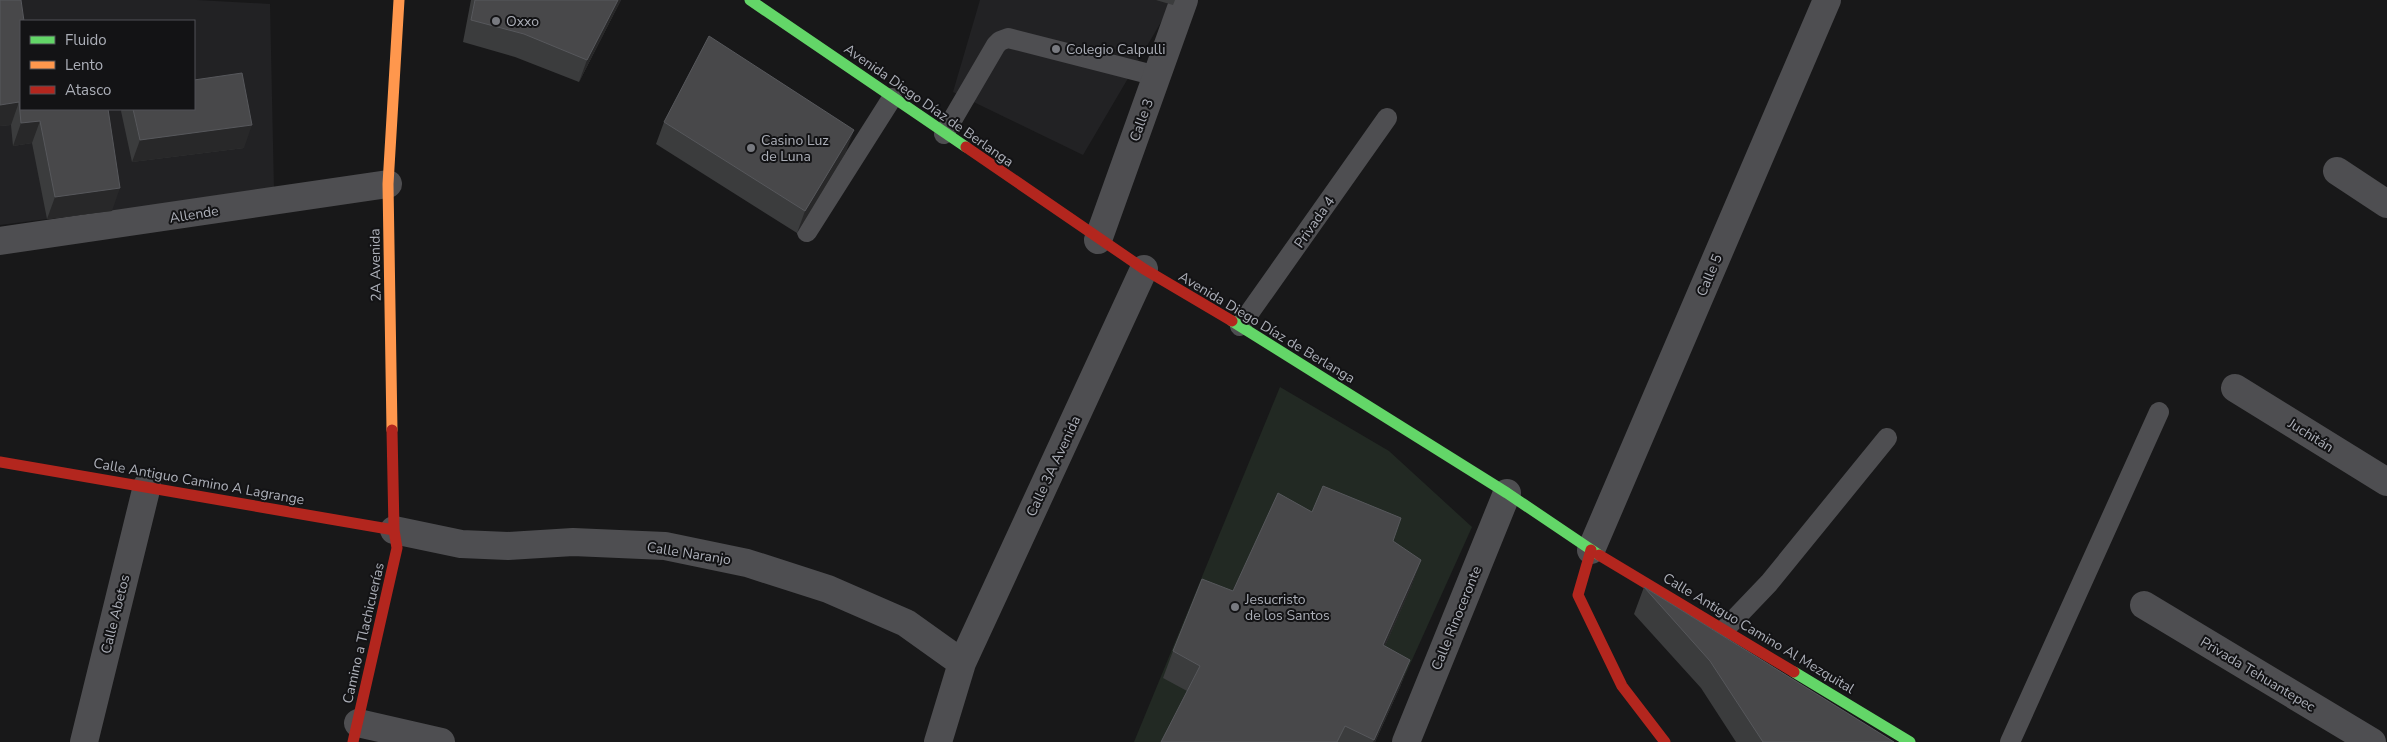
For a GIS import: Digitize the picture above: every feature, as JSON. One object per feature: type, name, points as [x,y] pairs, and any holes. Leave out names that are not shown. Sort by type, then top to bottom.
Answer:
[{"type":"street","name":"2A Avenida","points":[[394,530],[388,184],[399,0]]},
{"type":"street","name":"Avenida Diego Díaz de Berlanga","points":[[750,0],[1098,240],[1144,270],[1240,326],[1507,493],[1591,550]]},
{"type":"street","name":"Calle 3","points":[[1098,240],[1184,0]]},
{"type":"street","name":"Calle 5","points":[[1591,550],[1827,0]]},
{"type":"street","points":[[2337,171],[2387,204]]},
{"type":"street","name":"Allende","points":[[0,241],[388,184]]},
{"type":"street","name":"Calle 3A Avenida","points":[[938,742],[962,663],[1144,270]]},
{"type":"street","name":"Juchitán","points":[[2235,388],[2387,482]]},
{"type":"street","name":"Calle Antiguo Camino A Lagrange","points":[[0,462],[394,530]]},
{"type":"street","name":"Calle Abetos","points":[[84,742],[147,486]]},
{"type":"street","name":"Calle Rinoceronte","points":[[1406,742],[1507,493]]},
{"type":"street","name":"Calle Naranjo","points":[[394,530],[461,544],[508,546],[573,542],[665,546],[747,563],[828,589],[906,623],[962,663]]},
{"type":"street","name":"Camino a Tlachicuerías","points":[[355,732],[394,567],[397,548],[394,530]]},
{"type":"street","name":"Calle Antiguo Camino Al Mezquital","points":[[1591,550],[1910,742]]},
{"type":"street","points":[[1591,550],[1578,595],[1622,686],[1665,742]]},
{"type":"street","name":"Privada Tehuantepec","points":[[2144,605],[2372,742]]},
{"type":"street","points":[[355,732],[441,742]]},
{"type":"lane","points":[[944,134],[996,45],[1008,38],[1157,76]]},
{"type":"lane","points":[[807,232],[892,98]]},
{"type":"lane","name":"Privada 4","points":[[1240,326],[1387,118]]},
{"type":"lane","points":[[2010,742],[2159,412]]},
{"type":"lane","points":[[1725,629],[1769,583],[1887,438]]},
{"type":"shaded area","points":[[0,0],[197,0],[270,4],[274,190],[0,225]]},
{"type":"shaded area","name":"Colegio Calpulli","points":[[980,0],[1174,0],[1083,155],[953,92]]},
{"type":"shaded area","points":[[1280,387],[1389,451],[1472,527],[1375,742],[1134,742]]},
{"type":"building","points":[[0,0],[21,0],[24,20],[20,20],[20,110],[108,110],[120,188],[55,197],[40,121],[21,123],[19,102],[0,105]]},
{"type":"building","points":[[475,0],[618,0],[587,60],[524,34],[471,20]]},
{"type":"building","name":"Casino Luz de Luna","points":[[709,36],[854,130],[805,211],[664,122]]},
{"type":"building","points":[[242,73],[252,125],[140,140],[133,110],[195,110],[195,80]]},
{"type":"building","points":[[1323,486],[1401,518],[1393,541],[1421,560],[1383,645],[1410,660],[1374,740],[1345,726],[1337,742],[1161,742],[1200,666],[1173,651],[1202,579],[1233,591],[1278,493],[1312,512]]},
{"type":"building","points":[[1644,587],[1894,742],[1763,742],[1710,661]]},
{"type":"traffic: fast","points":[[750,0],[966,147]]},
{"type":"traffic: fast","points":[[1232,321],[1507,493],[1599,555]]},
{"type":"traffic: fast","points":[[1794,672],[1910,742]]},
{"type":"traffic: slow","points":[[392,430],[388,184],[399,0]]},
{"type":"traffic: jam","points":[[966,147],[1144,269],[1232,321]]},
{"type":"traffic: jam","points":[[353,742],[397,548],[394,530],[392,430]]},
{"type":"traffic: jam","points":[[0,462],[394,530]]},
{"type":"traffic: jam","points":[[1591,550],[1578,595],[1622,686],[1665,742]]},
{"type":"traffic: jam","points":[[1599,555],[1794,672]]},
{"type":"place","name":"Oxxo","points":[[496,21]]},
{"type":"place","name":"Colegio Calpulli","points":[[1056,49]]},
{"type":"place","name":"Casino Luz de Luna","points":[[751,148]]},
{"type":"place","name":"Jesucristo de los Santos","points":[[1235,607]]}]
